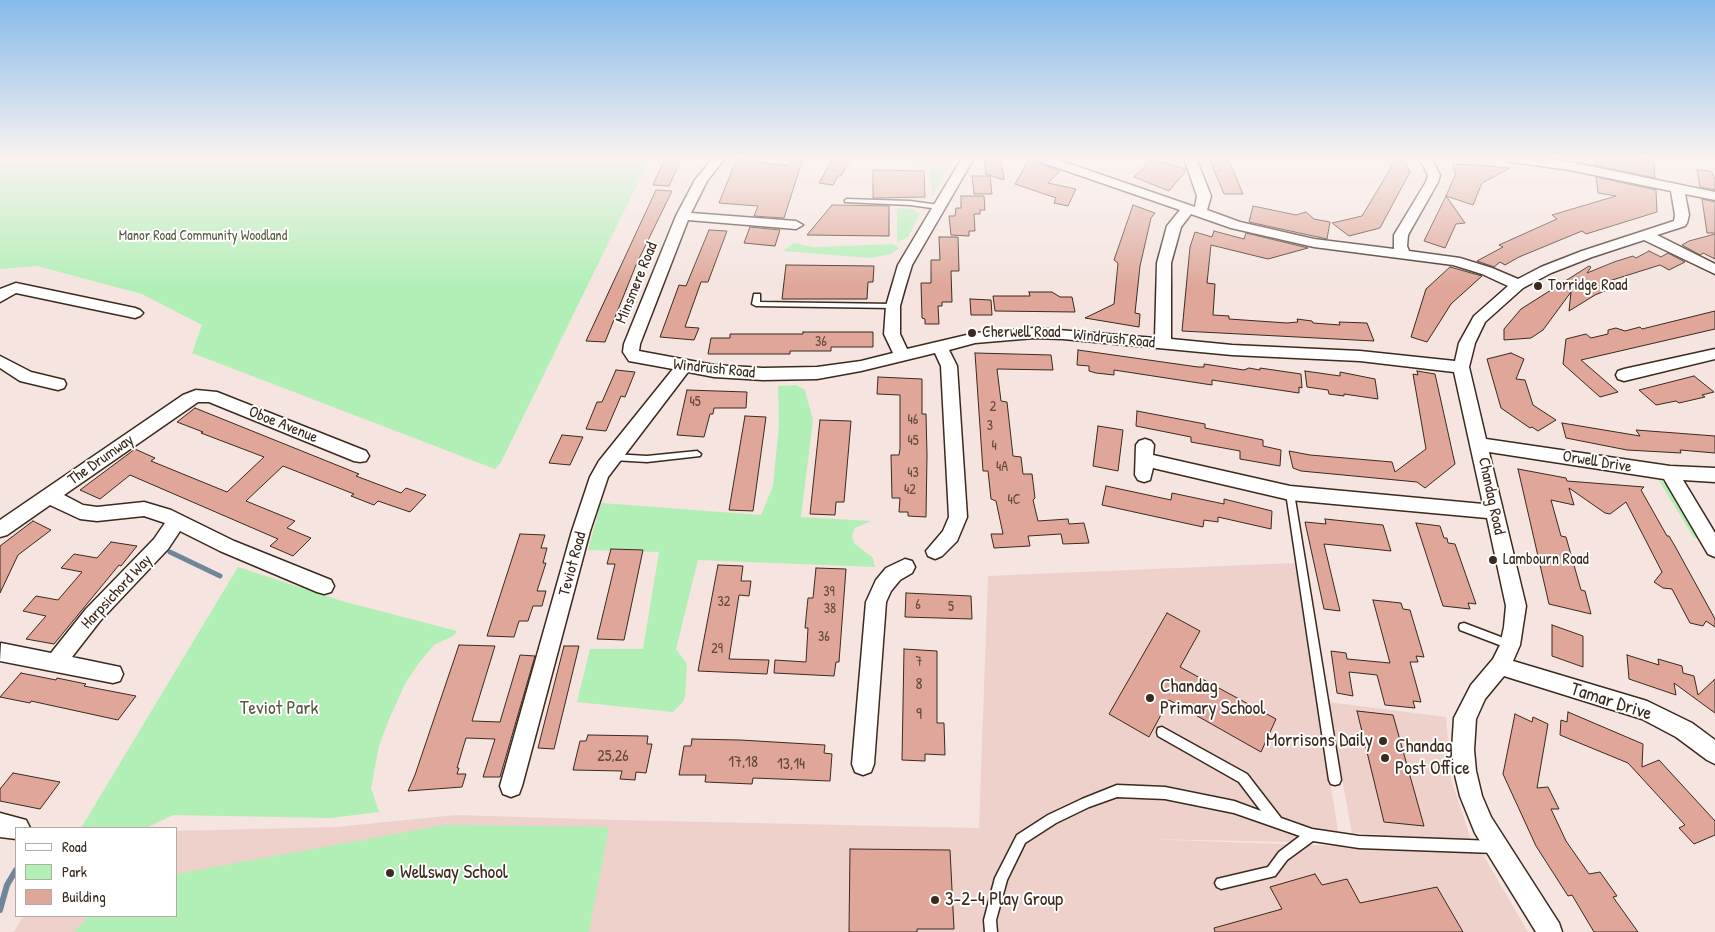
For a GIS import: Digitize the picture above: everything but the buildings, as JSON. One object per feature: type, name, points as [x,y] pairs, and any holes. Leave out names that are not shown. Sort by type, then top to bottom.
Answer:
[{"type":"street","name":"Minsmere Road","points":[[632,344],[690,201]]},
{"type":"street","points":[[903,357],[892,334],[893,306],[905,265],[942,201]]},
{"type":"street","points":[[1169,201],[1236,225],[1294,239],[1455,261],[1472,265],[1518,286]]},
{"type":"street","points":[[1163,344],[1164,263],[1174,226],[1203,205],[1203,201]]},
{"type":"street","points":[[1404,254],[1400,246],[1401,235],[1421,201]]},
{"type":"street","name":"Chandag Road","points":[[1550,932],[1482,825],[1471,796],[1465,771],[1463,750],[1465,718],[1478,692],[1500,666],[1510,645],[1516,606],[1461,367],[1466,342],[1479,319],[1518,286],[1546,270],[1587,254],[1676,225],[1681,221],[1679,201]]},
{"type":"street","points":[[683,216],[796,225]]},
{"type":"street","points":[[1646,235],[1715,270]]},
{"type":"street","points":[[0,297],[8,290],[16,288],[136,313]]},
{"type":"street","name":"Windrush Road","points":[[632,344],[632,352],[635,357],[683,367],[763,374],[817,373],[903,357],[938,346],[993,336],[1034,333],[1232,350],[1360,356],[1461,367]]},
{"type":"street","points":[[935,551],[950,536],[958,516],[949,366],[938,346]]},
{"type":"street","points":[[1624,375],[1715,354]]},
{"type":"street","points":[[0,361],[26,377],[58,384]]},
{"type":"street","name":"Teviot Road","points":[[511,786],[581,531],[599,477],[612,457],[683,367]]},
{"type":"street","name":"Oboe Avenue","points":[[205,396],[211,396],[360,456]]},
{"type":"street","name":"The Drumway","points":[[0,530],[189,398],[205,396]]},
{"type":"street","name":"Orwell Drive","points":[[1480,444],[1670,473],[1715,474]]},
{"type":"street","points":[[1145,460],[1290,493],[1495,512]]},
{"type":"street","points":[[1670,473],[1715,549]]},
{"type":"street","points":[[49,496],[80,512],[97,514],[144,509],[176,521],[227,546],[324,586]]},
{"type":"street","name":"Harpsichord Way","points":[[56,662],[92,615],[161,544],[176,521]]},
{"type":"street","points":[[863,764],[876,602],[882,586],[893,574],[905,567]]},
{"type":"street","points":[[1,652],[113,674]]},
{"type":"street","name":"Tamar Drive","points":[[1500,666],[1647,712],[1684,730],[1715,753]]},
{"type":"street","points":[[0,825],[15,828]]},
{"type":"lane","points":[[863,201],[910,203],[939,207]]},
{"type":"lane","points":[[757,296],[756,304],[893,306]]},
{"type":"lane","points":[[612,457],[647,459],[697,454]]},
{"type":"lane","points":[[1290,493],[1335,780]]},
{"type":"lane","points":[[1464,627],[1510,645]]},
{"type":"lane","points":[[1162,732],[1243,778],[1277,822]]},
{"type":"lane","points":[[991,932],[990,920],[1002,878],[1021,839],[1052,819],[1117,791],[1165,793],[1234,807],[1312,835],[1359,842],[1495,847]]},
{"type":"lane","points":[[1221,883],[1271,872],[1282,856],[1312,835]]},
{"type":"shaded area","name":"Chandag Primary School","points":[[1295,563],[1340,843],[1144,839],[1481,851],[1528,932],[14,932],[22,917],[178,917],[178,831],[337,827],[456,815],[979,828],[988,576]]},
{"type":"shaded area","points":[[1328,702],[1446,717],[1451,779],[1471,840],[1352,833]]},
{"type":"green space","name":"Manor Road Community Woodland","points":[[0,201],[629,201],[501,462],[495,469],[192,353],[202,325],[142,294],[37,266],[0,269]]},
{"type":"green space","points":[[897,208],[913,209],[920,214],[908,237],[897,242]]},
{"type":"green space","points":[[794,243],[814,247],[893,244],[899,248],[891,254],[870,258],[783,251]]},
{"type":"green space","points":[[796,385],[805,390],[813,420],[801,517],[871,521],[855,528],[852,535],[854,543],[873,558],[875,567],[698,560],[676,649],[687,664],[685,697],[682,703],[673,712],[577,702],[590,649],[643,649],[659,552],[588,550],[601,503],[761,515],[773,486],[779,425],[778,386]]},
{"type":"green space","points":[[1658,479],[1670,486],[1702,539],[1694,538]]},
{"type":"green space","name":"Teviot Park","points":[[238,567],[342,601],[457,631],[453,636],[434,645],[419,663],[406,682],[389,719],[379,746],[371,788],[379,812],[331,818],[173,815],[148,827],[82,827]]},
{"type":"green space","name":"Wellsway School","points":[[445,825],[609,827],[589,932],[75,932],[87,917],[178,917],[178,874]]},
{"type":"waterway","points":[[170,552],[220,576]]},
{"type":"waterway","points":[[0,910],[7,885],[15,872]]},
{"type":"place","name":"Torridge Road","points":[[1538,286]]},
{"type":"place","name":"Cherwell Road","points":[[972,333]]},
{"type":"place","name":"Lambourn Road","points":[[1493,560]]},
{"type":"place","name":"Chandag Primary School","points":[[1150,698]]},
{"type":"place","name":"Morrisons Daily","points":[[1383,741]]},
{"type":"place","name":"Chandag Post Office","points":[[1385,758]]},
{"type":"place","name":"Wellsway School","points":[[390,873]]},
{"type":"place","name":"3-2-4 Play Group","points":[[935,900]]}]
